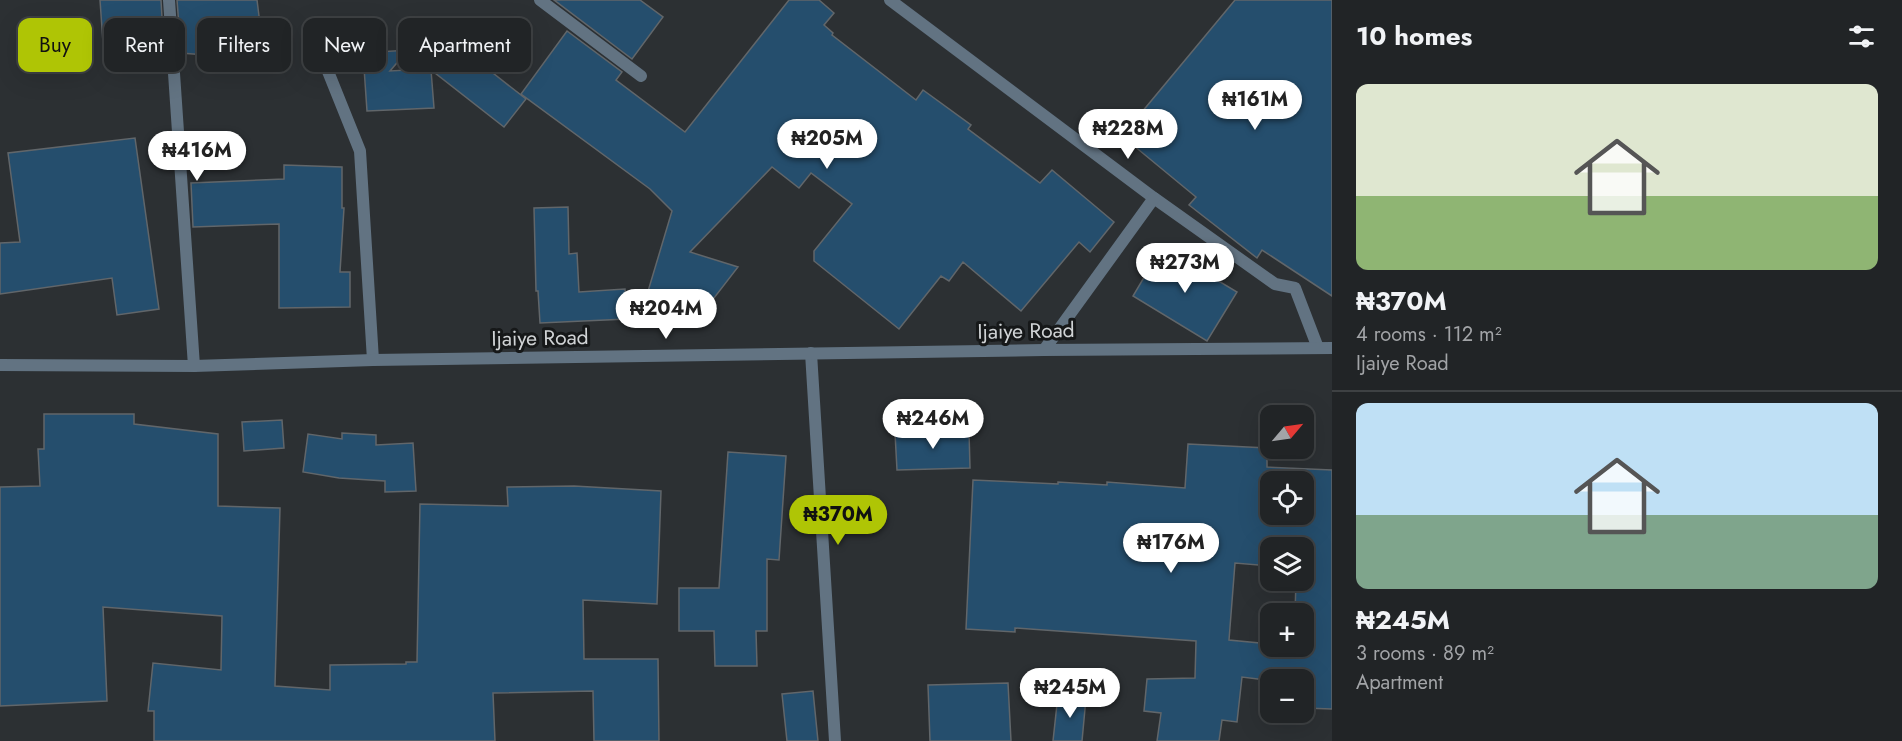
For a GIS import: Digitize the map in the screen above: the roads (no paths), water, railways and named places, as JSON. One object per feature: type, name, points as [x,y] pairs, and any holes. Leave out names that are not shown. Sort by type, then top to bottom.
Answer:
[{"type":"street","points":[[169,0],[194,366]]},
{"type":"street","points":[[540,0],[641,76]]},
{"type":"street","points":[[890,0],[1154,198],[1275,284],[1294,288],[1301,300],[1318,348]]},
{"type":"street","points":[[328,72],[360,151],[373,360]]},
{"type":"street","points":[[1044,350],[1154,198]]},
{"type":"street","name":"Ijaiye Road","points":[[0,365],[194,366],[373,360],[811,353],[1332,348]]},
{"type":"street","points":[[811,353],[835,741]]}]
